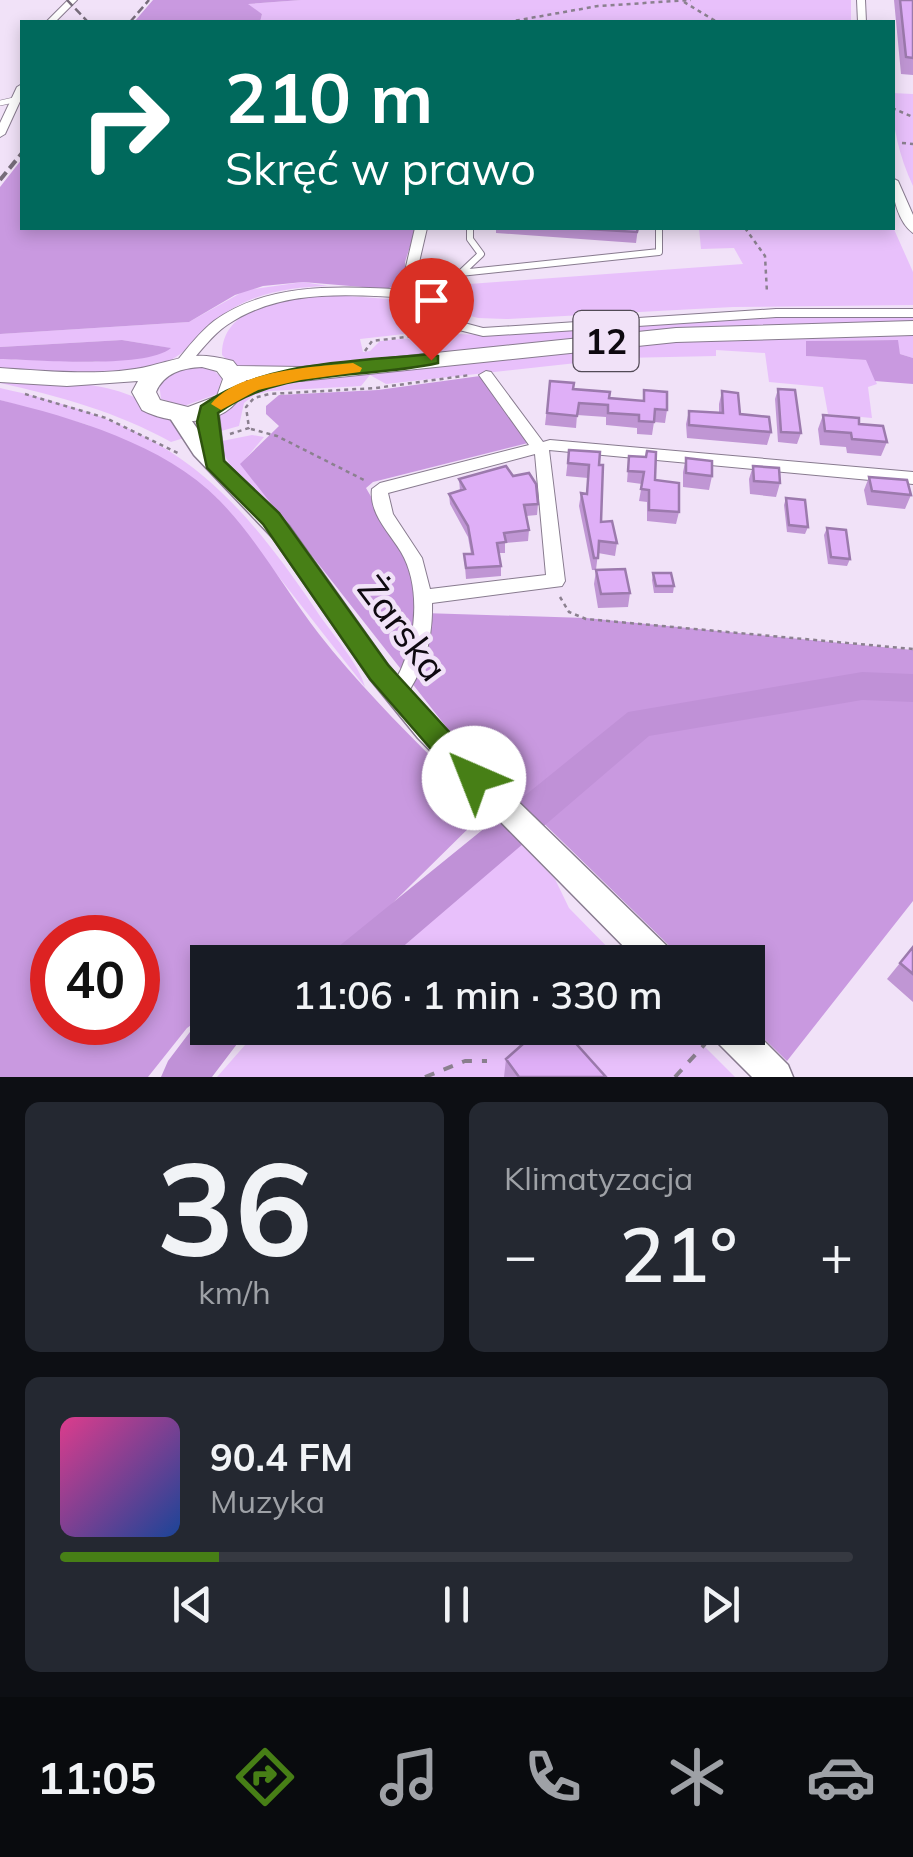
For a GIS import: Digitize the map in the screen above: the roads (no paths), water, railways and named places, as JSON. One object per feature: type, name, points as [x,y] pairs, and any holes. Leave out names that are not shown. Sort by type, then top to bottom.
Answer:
[{"type":"main road","name":"12","points":[[150,382],[184,361],[228,376],[300,374],[676,335],[913,328]]},
{"type":"main road","name":"12","points":[[178,415],[208,410],[228,376]]},
{"type":"main road","points":[[9,383],[67,378],[150,382],[157,410],[178,415]]},
{"type":"street","points":[[52,20],[73,0]]},
{"type":"street","points":[[0,134],[20,93]]},
{"type":"street","points":[[895,188],[913,230]]},
{"type":"street","points":[[421,230],[411,271],[417,290],[448,323],[468,331],[776,313],[913,313]]},
{"type":"street","points":[[184,361],[220,323],[261,301],[292,293],[417,290]]},
{"type":"street","points":[[228,376],[215,346],[236,314]]},
{"type":"street","points":[[421,597],[556,581],[540,446],[486,375]]},
{"type":"street","points":[[208,410],[214,463]]},
{"type":"street","name":"Żarska","points":[[178,415],[214,463],[271,519],[396,694],[474,778],[643,945]]},
{"type":"street","points":[[396,694],[415,666],[421,597],[414,560],[380,505],[380,488],[540,446],[913,478]]},
{"type":"street","points":[[729,1045],[776,1077]]},
{"type":"lane","points":[[0,99],[20,93]]},
{"type":"lane","points":[[460,273],[481,254],[470,240],[470,230]]},
{"type":"lane","points":[[417,290],[460,273],[659,252],[659,230]]},
{"type":"waterway","points":[[373,945],[640,723],[862,686],[913,688]]},
{"type":"waterway","points":[[184,1077],[208,1045]]},
{"type":"railway","points":[[67,0],[86,20]]},
{"type":"railway","points":[[132,20],[149,0]]},
{"type":"railway","points":[[0,180],[20,155]]}]
